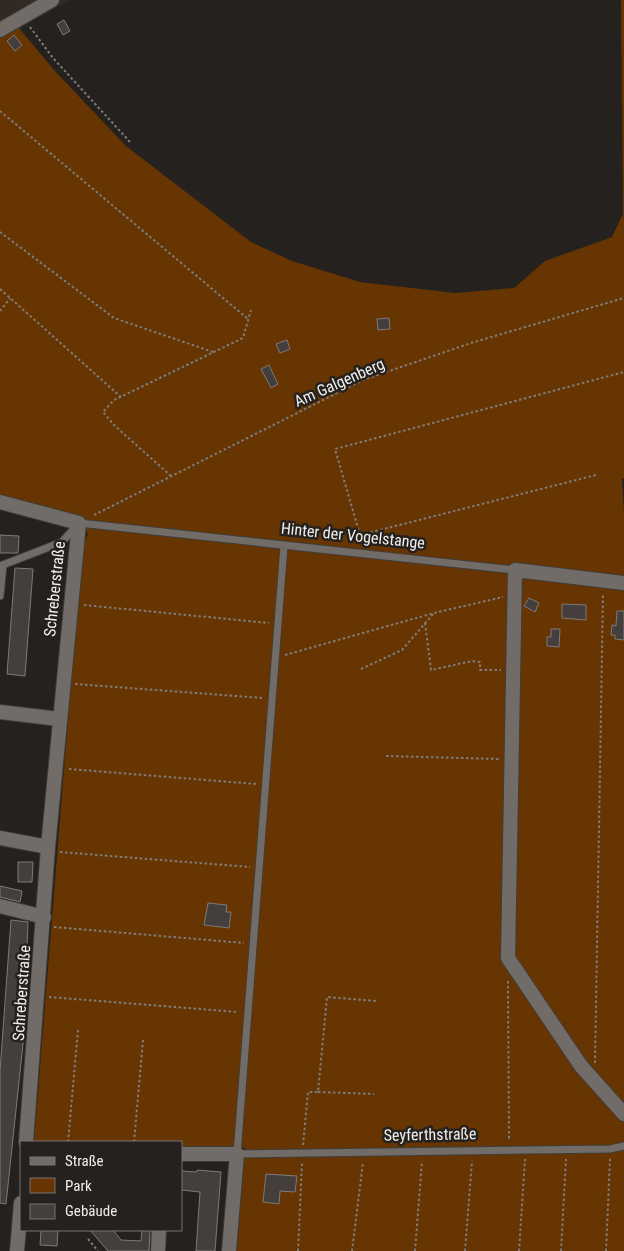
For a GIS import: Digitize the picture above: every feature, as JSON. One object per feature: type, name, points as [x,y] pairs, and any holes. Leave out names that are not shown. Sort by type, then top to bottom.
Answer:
[{"type":"street","points":[[0,30],[52,0]]},
{"type":"street","points":[[0,502],[79,523]]},
{"type":"street","name":"Schreberstraße","points":[[26,1141],[59,718],[79,523]]},
{"type":"street","points":[[515,570],[508,958],[595,1083],[624,1114]]},
{"type":"street","name":"Hinter der Vogelstange","points":[[515,570],[624,583]]},
{"type":"street","points":[[0,712],[59,718]]},
{"type":"street","points":[[0,838],[48,849]]},
{"type":"street","points":[[0,906],[44,921]]},
{"type":"street","name":"Seyferthstraße","points":[[182,1154],[237,1154]]},
{"type":"street","points":[[229,1251],[237,1154]]},
{"type":"street","points":[[17,1251],[20,1214]]},
{"type":"street","points":[[158,1251],[159,1231]]},
{"type":"lane","name":"Hinter der Vogelstange","points":[[79,523],[515,570]]},
{"type":"lane","points":[[0,596],[1,566],[62,542],[79,523]]},
{"type":"lane","points":[[237,1154],[284,546]]},
{"type":"lane","name":"Seyferthstraße","points":[[237,1154],[566,1150],[610,1149],[624,1146]]},
{"type":"path","points":[[23,16],[36,38],[130,142]]},
{"type":"path","points":[[0,111],[248,319]]},
{"type":"path","points":[[0,232],[114,318],[213,352]]},
{"type":"path","points":[[0,289],[121,397]]},
{"type":"path","points":[[0,311],[10,298]]},
{"type":"path","name":"Am Galgenberg","points":[[79,523],[362,380],[471,344],[624,298]]},
{"type":"path","points":[[171,477],[115,426],[103,412],[114,400],[243,338],[251,310]]},
{"type":"path","points":[[365,554],[335,449],[624,372]]},
{"type":"path","points":[[360,535],[596,475]]},
{"type":"path","points":[[595,1083],[603,581]]},
{"type":"path","points":[[276,657],[434,613],[515,594]]},
{"type":"path","points":[[71,603],[278,624]]},
{"type":"path","points":[[361,668],[402,650],[434,613]]},
{"type":"path","points":[[425,623],[431,670],[472,661],[480,662],[480,670],[513,671]]},
{"type":"path","points":[[63,683],[272,699]]},
{"type":"path","points":[[386,756],[512,759]]},
{"type":"path","points":[[55,769],[266,785]]},
{"type":"path","points":[[48,849],[259,868]]},
{"type":"path","points":[[44,921],[253,944]]},
{"type":"path","points":[[508,958],[509,1151]]},
{"type":"path","points":[[38,996],[248,1012]]},
{"type":"path","points":[[318,1092],[327,997],[376,1001]]},
{"type":"path","points":[[68,1141],[78,1030]]},
{"type":"path","points":[[134,1141],[142,1040]]},
{"type":"path","points":[[298,1251],[302,1153],[308,1092],[374,1094]]},
{"type":"path","points":[[606,1251],[610,1149]]},
{"type":"path","points":[[519,1251],[526,1150]]},
{"type":"path","points":[[561,1251],[566,1150]]},
{"type":"path","points":[[465,1251],[473,1151]]},
{"type":"path","points":[[352,1251],[364,1152]]},
{"type":"path","points":[[415,1251],[423,1152]]},
{"type":"path","points":[[88,1239],[98,1251]]},
{"type":"shaded area","points":[[0,0],[70,0],[0,38]]},
{"type":"green space","points":[[621,0],[624,0],[624,478],[622,479],[624,514],[624,1251],[237,1251],[245,1148],[182,1148],[182,1141],[34,1141],[82,546],[88,534],[79,516],[0,498],[0,38],[19,28],[54,70],[126,146],[251,242],[292,261],[360,282],[455,293],[514,288],[545,261],[612,237],[623,214]]},
{"type":"building","points":[[64,20],[70,31],[63,35],[57,24]]},
{"type":"building","points":[[14,35],[22,45],[15,51],[7,41]]},
{"type":"building","points":[[389,318],[390,329],[378,330],[377,319]]},
{"type":"building","points":[[287,340],[290,349],[280,353],[276,344]]},
{"type":"building","points":[[269,365],[278,384],[271,388],[261,369]]},
{"type":"building","points":[[0,535],[19,536],[18,553],[0,553]]},
{"type":"building","points":[[15,568],[33,569],[25,676],[7,674]]},
{"type":"building","points":[[529,598],[539,603],[535,612],[524,606]]},
{"type":"building","points":[[562,604],[586,605],[586,620],[562,618]]},
{"type":"building","points":[[617,611],[624,611],[624,640],[615,639],[615,635],[611,635],[612,625],[616,626]]},
{"type":"building","points":[[551,629],[560,629],[559,647],[547,646],[547,637],[551,637]]},
{"type":"building","points":[[18,862],[33,862],[32,882],[18,882]]},
{"type":"building","points":[[0,886],[22,891],[20,902],[0,897]]},
{"type":"building","points":[[208,903],[227,905],[226,912],[231,912],[229,928],[204,925]]},
{"type":"building","points":[[11,920],[28,922],[23,1044],[6,1204],[0,1203],[0,1071]]},
{"type":"building","points":[[197,1170],[221,1172],[215,1251],[196,1251],[200,1192],[182,1190],[182,1171],[197,1172]]},
{"type":"building","points":[[266,1174],[297,1176],[295,1192],[280,1191],[279,1204],[263,1202]]},
{"type":"building","points":[[41,1231],[58,1231],[57,1246],[40,1245]]},
{"type":"building","points":[[91,1231],[114,1231],[121,1240],[141,1241],[142,1231],[150,1231],[149,1251],[108,1251]]}]
